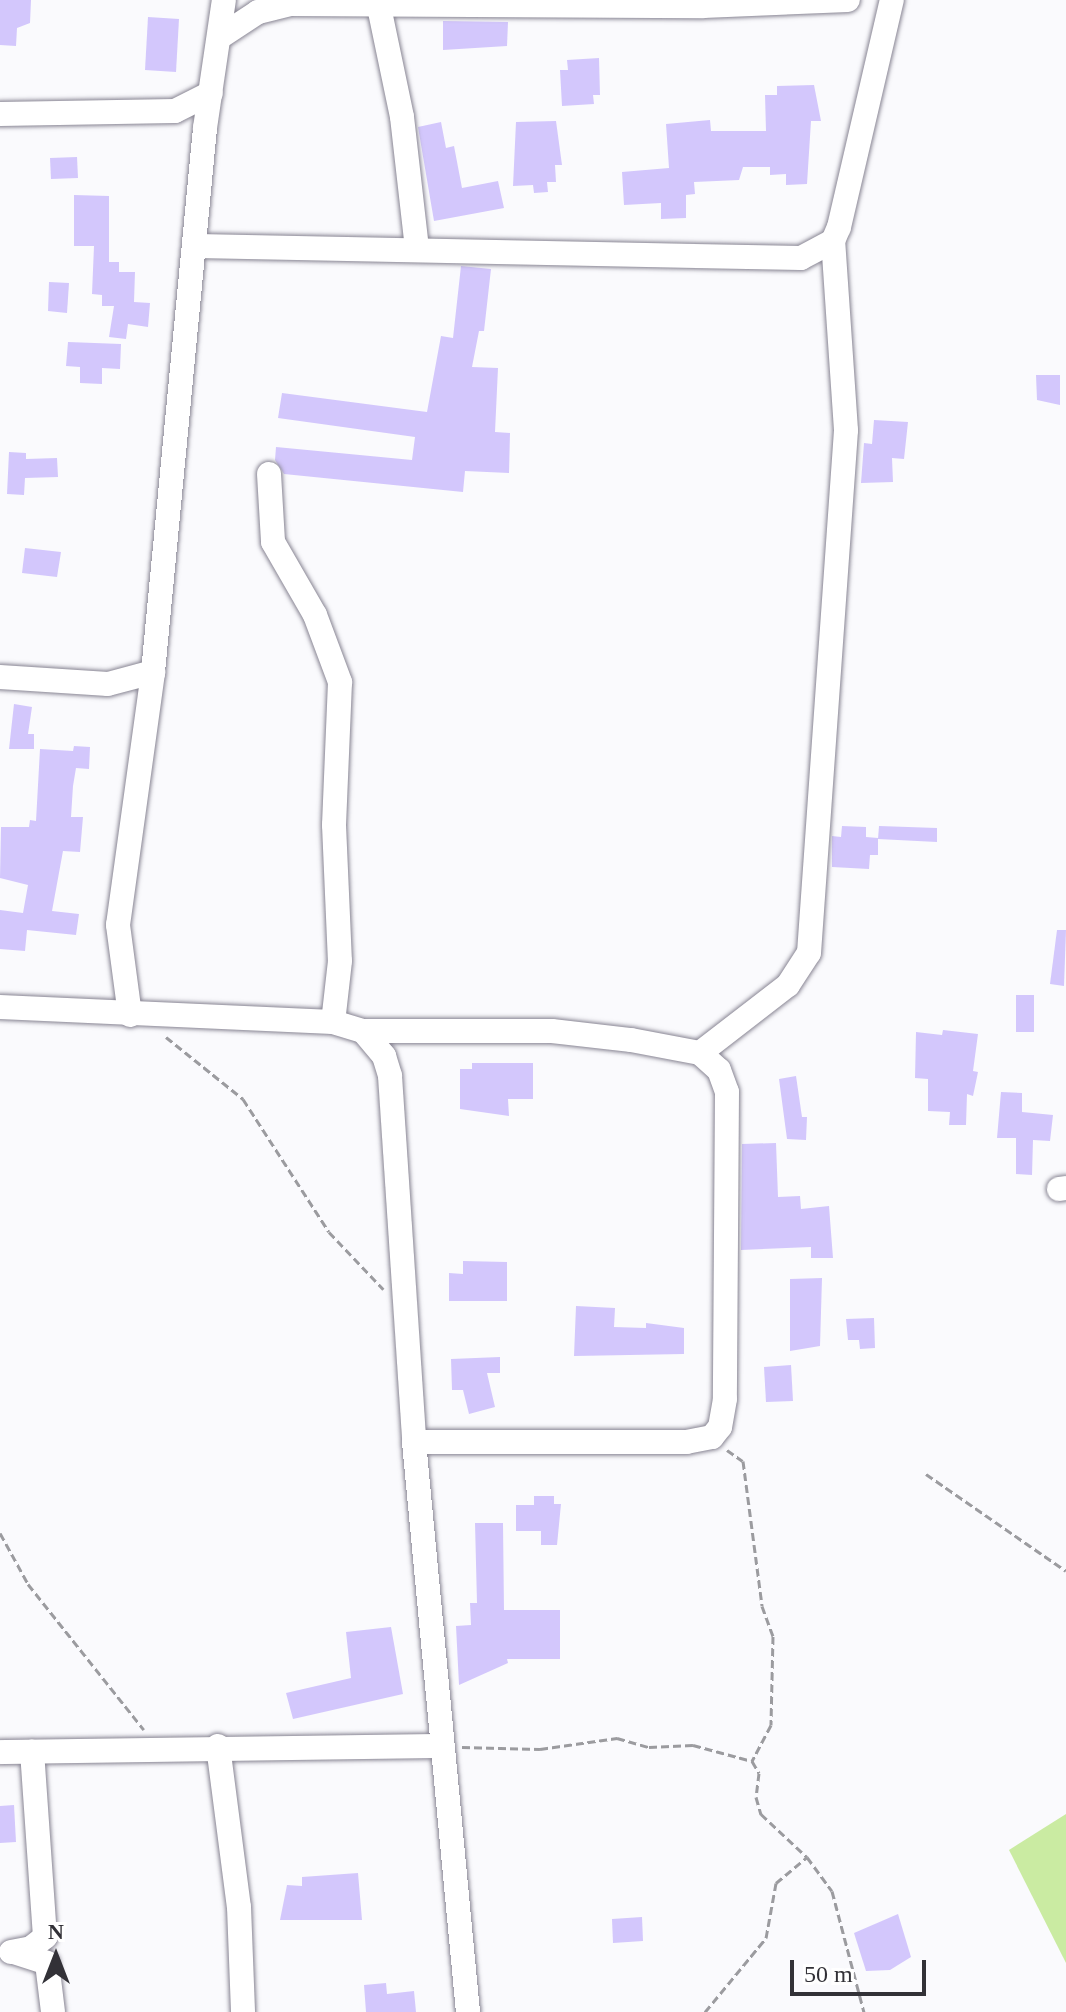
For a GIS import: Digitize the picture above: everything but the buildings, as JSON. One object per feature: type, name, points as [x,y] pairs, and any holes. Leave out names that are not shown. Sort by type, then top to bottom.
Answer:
[{"type":"street","points":[[136,1016],[118,925],[153,672],[204,151],[224,0]]},
{"type":"street","points":[[220,37],[258,12],[281,4],[619,1],[703,6],[848,0]]},
{"type":"street","points":[[700,1053],[788,985],[809,953],[846,430],[833,241],[892,0]]},
{"type":"street","points":[[378,2],[402,117],[417,248]]},
{"type":"street","points":[[0,114],[175,111],[211,93]]},
{"type":"street","points":[[175,111],[204,151]]},
{"type":"street","points":[[197,246],[417,248],[776,259],[801,258],[833,241]]},
{"type":"street","points":[[269,474],[273,542],[315,615],[340,682],[334,825],[340,961],[333,1022]]},
{"type":"street","points":[[0,677],[108,684],[153,672]]},
{"type":"street","points":[[0,1007],[136,1016],[333,1022],[363,1031],[552,1031],[700,1053],[719,1070],[727,1092],[729,1231],[720,1427],[712,1437],[692,1441],[414,1442]]},
{"type":"street","points":[[363,1031],[384,1056],[390,1076],[414,1442],[468,2012]]},
{"type":"street","points":[[0,1752],[218,1746],[442,1746]]},
{"type":"street","points":[[218,1746],[239,1907],[243,2012]]},
{"type":"street","points":[[32,1751],[53,2012]]},
{"type":"street","points":[[6,1952],[31,1948],[45,1937]]},
{"type":"street","points":[[6,1952],[47,1963]]},
{"type":"path","points":[[136,1016],[243,1099],[329,1232],[406,1314]]},
{"type":"path","points":[[692,1441],[734,1452],[743,1461],[762,1606],[773,1636],[771,1725],[752,1761]]},
{"type":"path","points":[[926,1474],[1066,1571]]},
{"type":"path","points":[[0,1533],[28,1584],[158,1749]]},
{"type":"path","points":[[442,1746],[540,1749],[617,1738],[649,1747],[693,1745],[752,1761],[759,1773],[756,1797],[761,1814],[807,1857],[832,1891],[864,2012]]},
{"type":"path","points":[[705,2012],[766,1938],[776,1883],[807,1857]]},
{"type":"green space","points":[[1066,1814],[1066,1963],[1009,1850]]}]
